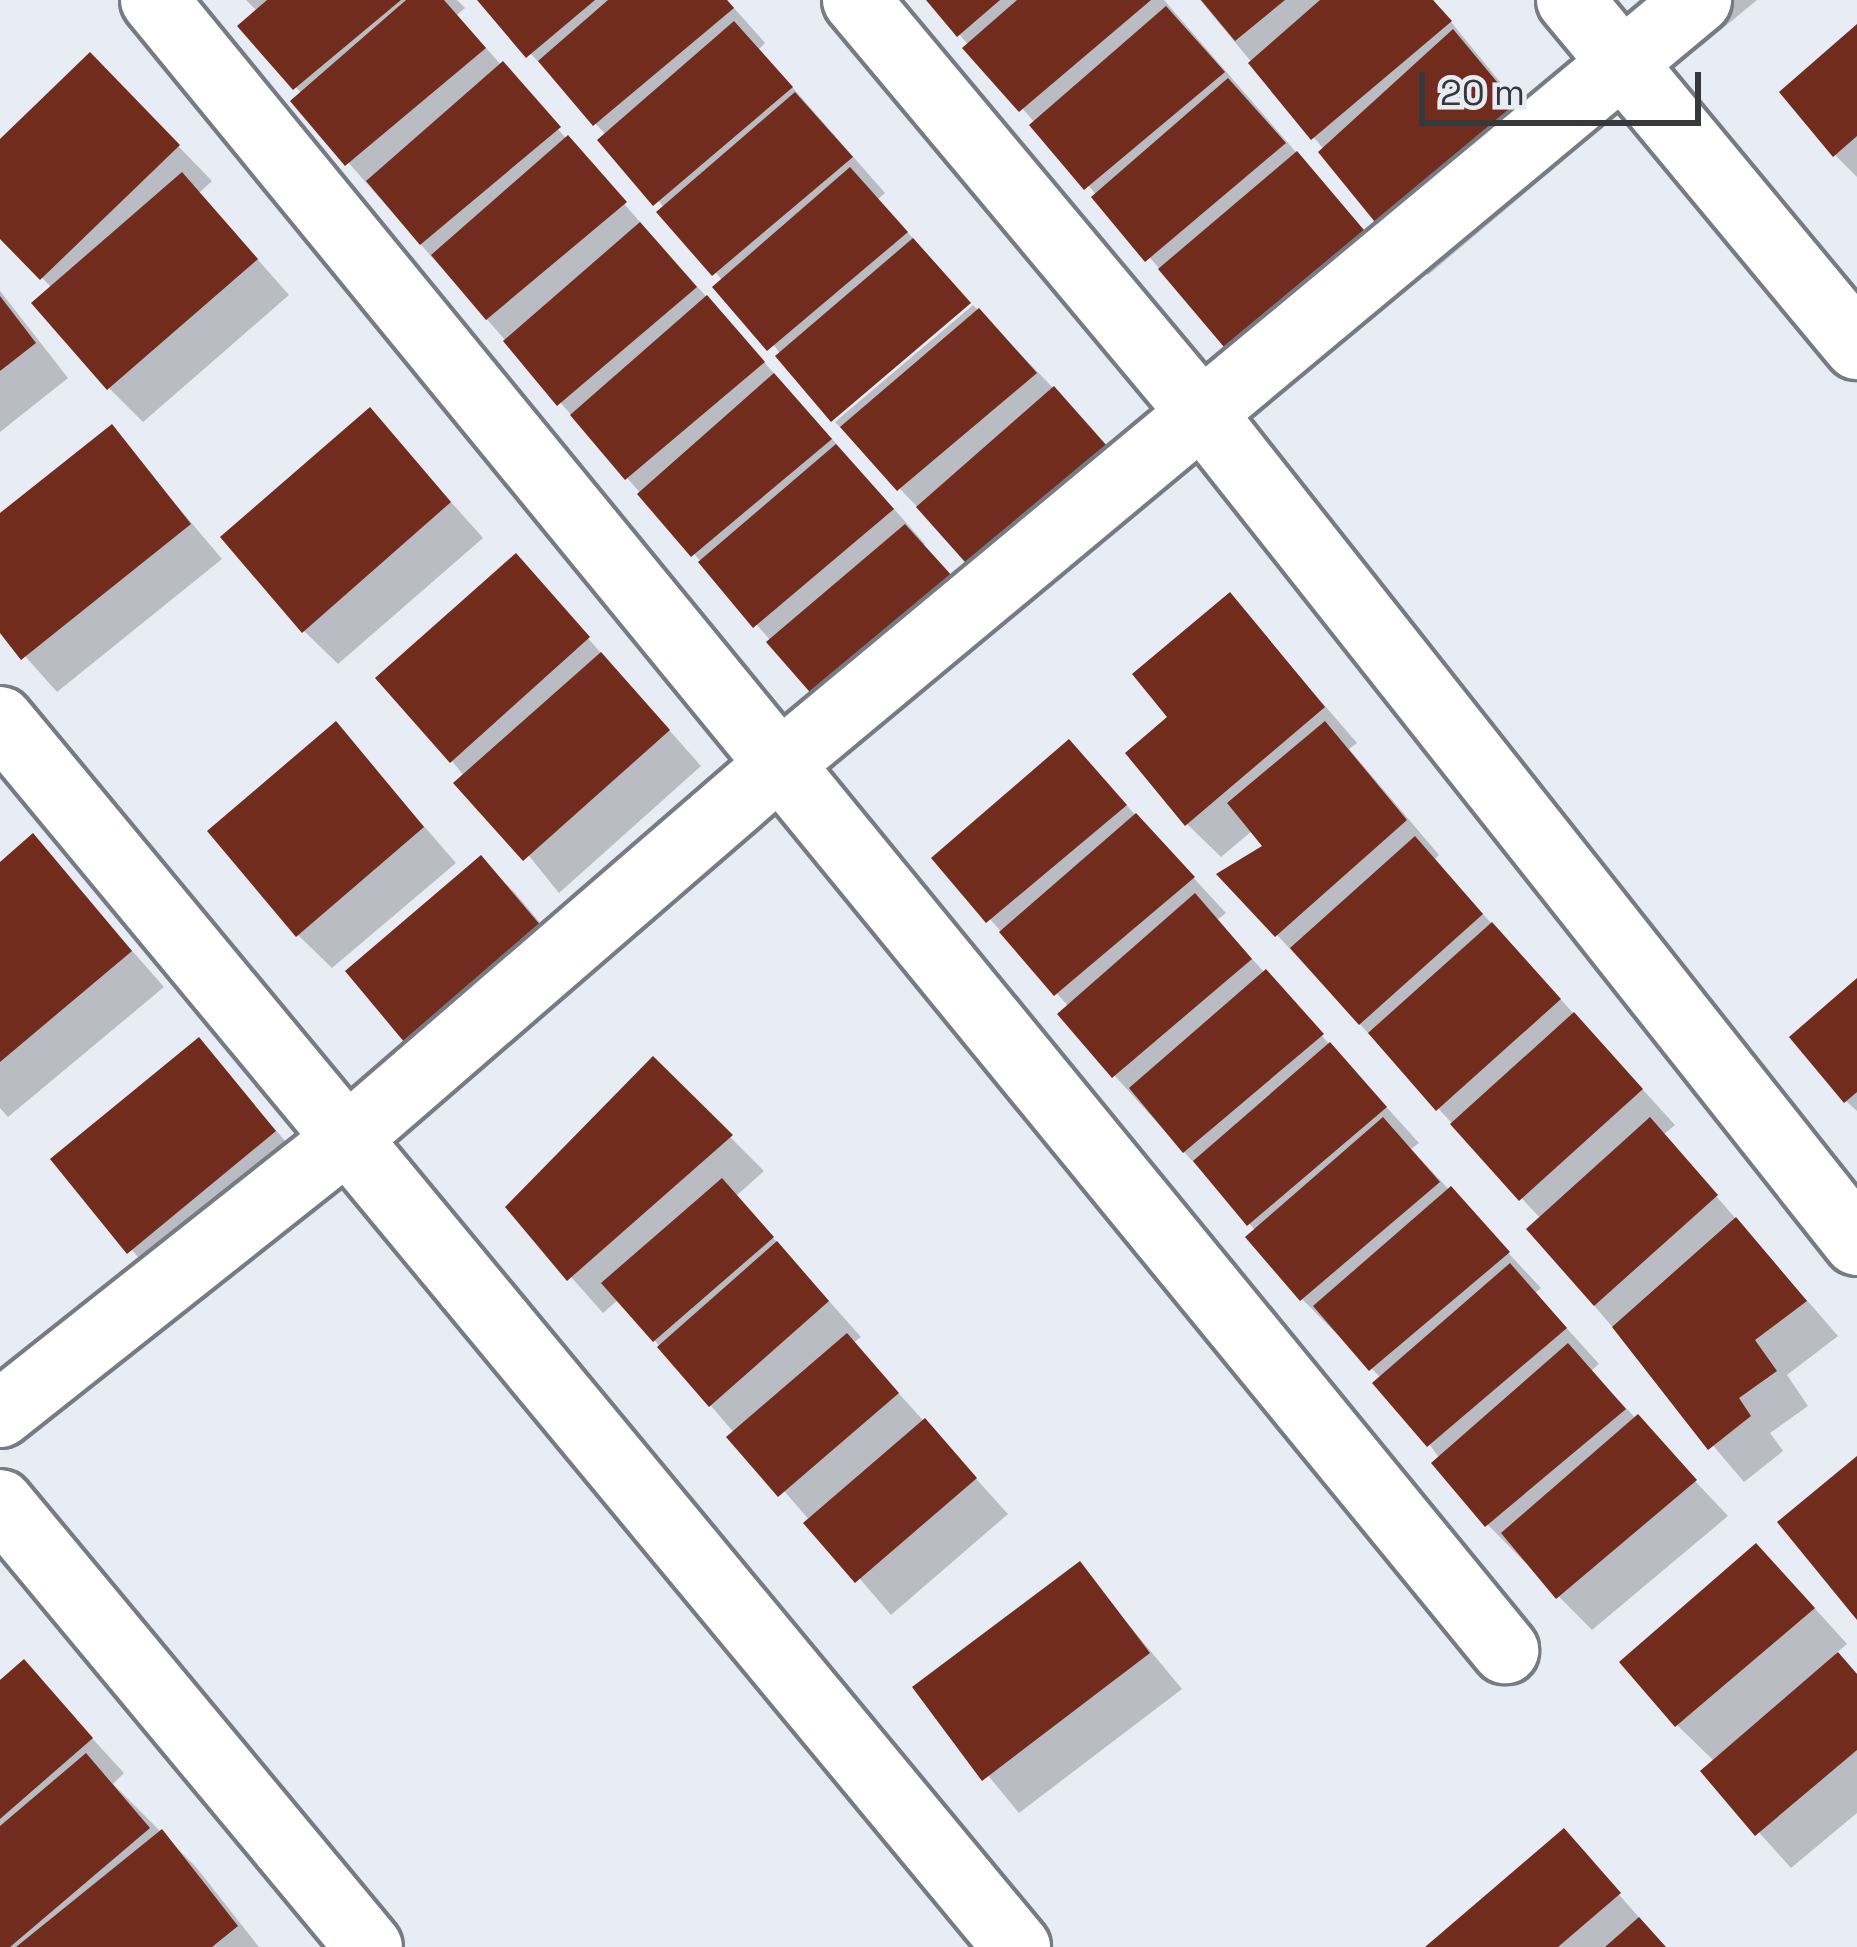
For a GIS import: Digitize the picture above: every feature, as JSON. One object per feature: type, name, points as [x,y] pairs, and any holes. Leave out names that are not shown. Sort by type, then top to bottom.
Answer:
[{"type":"street","points":[[154,0],[1504,1650]]},
{"type":"street","points":[[856,0],[1204,416],[1857,1242]]},
{"type":"street","points":[[1570,0],[1857,346]]},
{"type":"street","points":[[0,1414],[344,1141],[781,763],[1204,416],[1698,0]]},
{"type":"street","points":[[0,720],[1016,1947]]},
{"type":"street","points":[[0,1503],[369,1947]]},
{"type":"building","points":[[267,0],[401,0],[293,90],[237,26]]},
{"type":"building","points":[[406,0],[444,0],[486,48],[345,166],[290,101]]},
{"type":"building","points":[[477,0],[595,0],[526,58]]},
{"type":"building","points":[[608,0],[727,0],[734,8],[593,126],[538,61]]},
{"type":"building","points":[[926,0],[1000,0],[957,37]]},
{"type":"building","points":[[1017,0],[1151,0],[1019,112],[962,48]]},
{"type":"building","points":[[1201,0],[1285,0],[1235,41]]},
{"type":"building","points":[[1320,0],[1433,0],[1452,21],[1311,140],[1248,63]]},
{"type":"building","points":[[1166,6],[1225,72],[1084,190],[1029,125]]},
{"type":"building","points":[[734,21],[793,87],[653,206],[597,140]]},
{"type":"building","points":[[1857,24],[1857,136],[1833,157],[1779,92]]},
{"type":"building","points":[[1453,29],[1532,124],[1392,243],[1318,152]]},
{"type":"building","points":[[90,52],[180,145],[40,280],[0,239],[0,139]]},
{"type":"building","points":[[503,61],[561,127],[420,245],[366,181]]},
{"type":"building","points":[[1228,78],[1286,143],[1145,262],[1091,197]]},
{"type":"building","points":[[795,92],[853,157],[712,276],[656,212]]},
{"type":"building","points":[[568,135],[627,202],[486,320],[431,255]]},
{"type":"building","points":[[1297,151],[1375,243],[1235,360],[1158,269]]},
{"type":"building","points":[[850,167],[908,232],[767,351],[712,287]]},
{"type":"building","points":[[182,172],[258,259],[107,390],[31,303]]},
{"type":"building","points":[[640,222],[697,287],[557,406],[503,341]]},
{"type":"building","points":[[913,238],[971,303],[831,422],[775,356]]},
{"type":"building","points":[[707,295],[765,362],[625,480],[570,415]]},
{"type":"building","points":[[0,296],[36,343],[0,371]]},
{"type":"building","points":[[979,308],[1037,373],[897,491],[840,427]]},
{"type":"building","points":[[774,373],[832,439],[691,557],[637,494]]},
{"type":"building","points":[[1054,386],[1113,453],[973,571],[916,507]]},
{"type":"building","points":[[370,407],[451,502],[302,633],[220,537]]},
{"type":"building","points":[[112,424],[191,524],[21,660],[0,633],[0,513]]},
{"type":"building","points":[[836,444],[894,509],[753,628],[698,562]]},
{"type":"building","points":[[905,524],[963,588],[822,706],[766,642]]},
{"type":"building","points":[[516,553],[590,637],[450,763],[375,678]]},
{"type":"building","points":[[1230,592],[1325,707],[1185,826],[1125,753],[1167,717],[1132,674]]},
{"type":"building","points":[[601,652],[670,730],[523,861],[453,783]]},
{"type":"building","points":[[336,721],[424,827],[296,937],[207,831]]},
{"type":"building","points":[[1325,721],[1407,820],[1275,937],[1216,874],[1262,846],[1227,803]]},
{"type":"building","points":[[1069,739],[1127,805],[986,923],[931,858]]},
{"type":"building","points":[[1136,813],[1195,877],[1054,996],[999,932]]},
{"type":"building","points":[[33,833],[132,951],[0,1062],[0,862]]},
{"type":"building","points":[[1415,836],[1483,914],[1359,1025],[1290,948]]},
{"type":"building","points":[[481,855],[547,933],[410,1049],[345,971]]},
{"type":"building","points":[[1195,893],[1252,959],[1112,1078],[1057,1014]]},
{"type":"building","points":[[1492,922],[1561,999],[1436,1111],[1368,1033]]},
{"type":"building","points":[[1266,969],[1324,1034],[1183,1153],[1129,1088]]},
{"type":"building","points":[[1857,978],[1857,1092],[1844,1103],[1789,1037]]},
{"type":"building","points":[[1574,1012],[1643,1089],[1519,1201],[1450,1124]]},
{"type":"building","points":[[199,1037],[276,1131],[127,1254],[50,1159]]},
{"type":"building","points":[[1330,1042],[1387,1107],[1247,1226],[1193,1161]]},
{"type":"building","points":[[653,1056],[733,1135],[567,1281],[505,1207]]},
{"type":"building","points":[[1383,1117],[1440,1182],[1300,1301],[1245,1237]]},
{"type":"building","points":[[1650,1117],[1718,1195],[1594,1306],[1526,1229]]},
{"type":"building","points":[[722,1178],[774,1237],[653,1342],[601,1283]]},
{"type":"building","points":[[1451,1186],[1510,1252],[1369,1371],[1313,1306]]},
{"type":"building","points":[[1736,1217],[1807,1301],[1755,1340],[1777,1371],[1739,1398],[1751,1416],[1708,1450],[1612,1327]]},
{"type":"building","points":[[777,1241],[829,1301],[709,1407],[657,1347]]},
{"type":"building","points":[[1510,1263],[1567,1328],[1427,1447],[1372,1383]]},
{"type":"building","points":[[847,1333],[899,1393],[778,1497],[726,1437]]},
{"type":"building","points":[[1568,1343],[1626,1409],[1485,1527],[1431,1463]]},
{"type":"building","points":[[1638,1414],[1697,1480],[1556,1599],[1501,1533]]},
{"type":"building","points":[[925,1418],[977,1478],[855,1583],[803,1523]]},
{"type":"building","points":[[1857,1456],[1857,1620],[1777,1522]]},
{"type":"building","points":[[1756,1543],[1815,1608],[1675,1727],[1619,1662]]},
{"type":"building","points":[[1080,1561],[1150,1653],[982,1781],[912,1687]]},
{"type":"building","points":[[1838,1652],[1857,1674],[1857,1750],[1755,1836],[1700,1771]]},
{"type":"building","points":[[24,1659],[93,1738],[0,1819],[0,1680]]},
{"type":"building","points":[[86,1753],[150,1828],[10,1947],[0,1947],[0,1826]]},
{"type":"building","points":[[1564,1828],[1621,1893],[1558,1947],[1425,1947]]},
{"type":"building","points":[[162,1829],[238,1926],[212,1947],[16,1947]]},
{"type":"building","points":[[1639,1917],[1666,1947],[1605,1947]]}]
